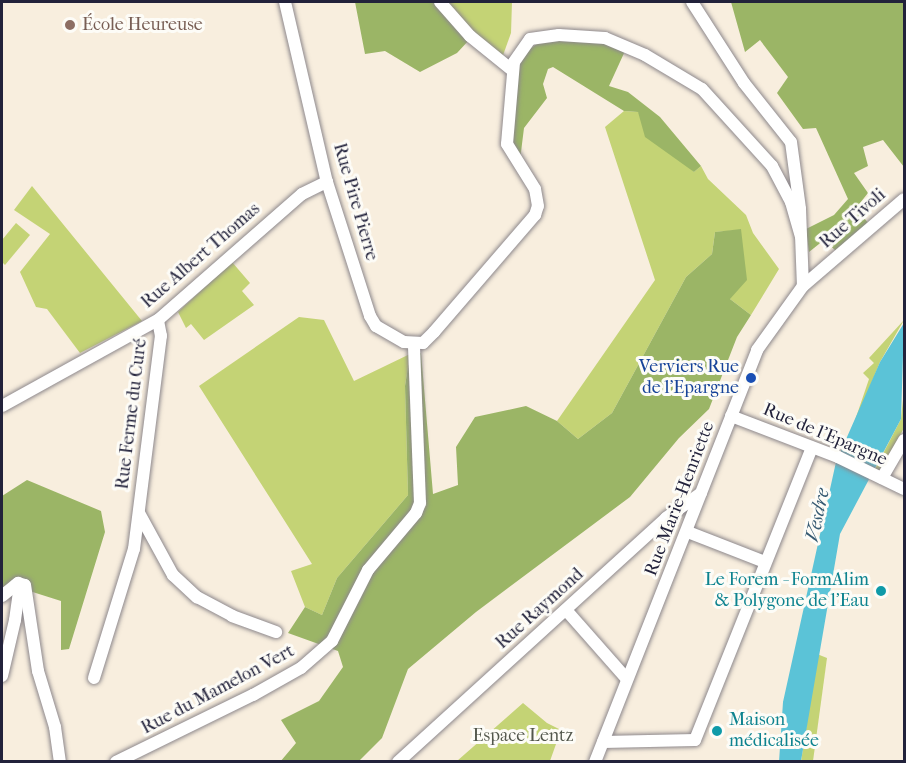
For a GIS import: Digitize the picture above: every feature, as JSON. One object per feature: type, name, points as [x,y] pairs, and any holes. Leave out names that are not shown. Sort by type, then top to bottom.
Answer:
[{"type":"street","name":"Rue Pire Pierre","points":[[285,2],[327,182],[370,316],[376,326],[419,344]]},
{"type":"street","points":[[440,2],[470,36],[513,70]]},
{"type":"street","points":[[692,2],[744,83],[791,142],[801,237],[803,286]]},
{"type":"street","points":[[419,344],[521,236],[535,215],[535,189],[507,144],[513,70],[522,47],[530,39],[543,36],[605,38],[645,56],[702,89],[772,166],[791,202],[801,237]]},
{"type":"street","name":"Rue Albert Thomas","points":[[2,406],[158,320],[302,194],[327,182]]},
{"type":"street","name":"Rue Tivoli","points":[[826,267],[904,199]]},
{"type":"street","name":"Rue Marie-Henriette","points":[[595,762],[626,678],[688,532],[757,350],[803,286],[826,267]]},
{"type":"street","name":"Rue Ferme du Curé","points":[[94,678],[134,549],[160,336],[158,320]]},
{"type":"street","name":"Rue du Mamelon Vert","points":[[116,762],[261,691],[301,668],[332,641],[368,570],[416,513],[420,503],[419,344]]},
{"type":"street","name":"Rue de l'Epargne","points":[[731,416],[838,457],[904,489]]},
{"type":"street","points":[[880,477],[904,440]]},
{"type":"street","points":[[603,742],[695,740],[813,448]]},
{"type":"street","name":"Rue Raymond","points":[[404,760],[666,518],[701,494]]},
{"type":"street","name":"Rue Ferme du Curé","points":[[139,513],[163,560],[197,597],[232,616],[276,632]]},
{"type":"street","points":[[688,532],[765,562]]},
{"type":"street","points":[[2,596],[16,585],[25,585],[38,670],[55,727],[60,762]]},
{"type":"street","points":[[2,676],[15,620],[19,591],[16,585]]},
{"type":"street","points":[[566,610],[626,678]]},
{"type":"green space","points":[[355,2],[437,2],[470,39],[457,53],[420,72],[385,51],[365,54]]},
{"type":"green space","points":[[445,2],[512,2],[511,33],[502,58],[483,43]]},
{"type":"green space","points":[[731,2],[904,2],[904,167],[883,140],[863,147],[868,166],[854,173],[868,193],[856,208],[869,224],[836,251],[824,240],[809,252],[806,229],[834,215],[848,199],[816,128],[803,129],[777,93],[788,77],[760,40],[745,52]]},
{"type":"green space","points":[[541,41],[601,41],[625,51],[609,86],[628,92],[660,117],[701,166],[694,172],[645,137],[638,112],[624,111],[553,67],[548,69],[543,84],[547,98],[524,128],[520,160],[510,142],[518,67],[527,51]]},
{"type":"green space","points":[[624,111],[638,112],[694,172],[701,166],[708,179],[746,215],[753,233],[779,269],[751,315],[730,299],[741,230],[715,232],[712,254],[686,277],[612,413],[578,439],[557,421],[655,280],[605,127]]},
{"type":"green space","points":[[32,186],[142,321],[80,353],[47,309],[36,307],[20,272],[50,234],[14,210]]},
{"type":"green space","points":[[16,223],[30,235],[5,265],[2,262],[2,240]]},
{"type":"green space","points":[[741,229],[747,280],[730,299],[751,315],[737,337],[709,409],[679,438],[630,497],[476,612],[408,669],[382,738],[359,761],[280,762],[296,743],[281,720],[319,701],[343,667],[338,651],[288,633],[305,607],[322,615],[337,578],[408,495],[405,386],[410,354],[421,353],[433,494],[458,485],[456,447],[475,417],[526,406],[557,421],[578,439],[612,413],[686,277],[712,254],[715,232]]},
{"type":"green space","points":[[232,262],[250,283],[242,291],[254,305],[204,340],[191,324],[186,328],[178,312]]},
{"type":"green space","points":[[299,317],[324,320],[354,381],[410,354],[405,386],[408,495],[337,578],[322,615],[305,607],[291,571],[312,564],[199,386]]},
{"type":"green space","points":[[904,320],[880,362],[850,435],[869,379],[863,373],[874,363],[869,358]]},
{"type":"green space","points":[[904,389],[904,428],[880,471],[875,469],[901,419]]},
{"type":"green space","points":[[27,480],[101,511],[105,532],[69,649],[61,650],[61,601],[20,588],[2,603],[2,496]]},
{"type":"green space","points":[[817,654],[827,658],[813,761],[801,762]]},
{"type":"green space","name":"Espace Lentz","points":[[523,703],[547,723],[561,730],[550,761],[457,761]]},
{"type":"water","points":[[904,323],[901,419],[840,534],[801,761],[779,762],[783,702],[836,462],[880,362]]},
{"type":"place","name":"École Heureuse","points":[[70,25]]},
{"type":"place","name":"Verviers Rue de l'Epargne","points":[[751,378]]},
{"type":"place","name":"Le Forem - FormAlim & Polygone de l'Eau","points":[[881,591]]},
{"type":"place","name":"Maison médicalisée","points":[[717,731]]},
{"type":"water label","name":"Vesdre","points":[[817,515]]}]
